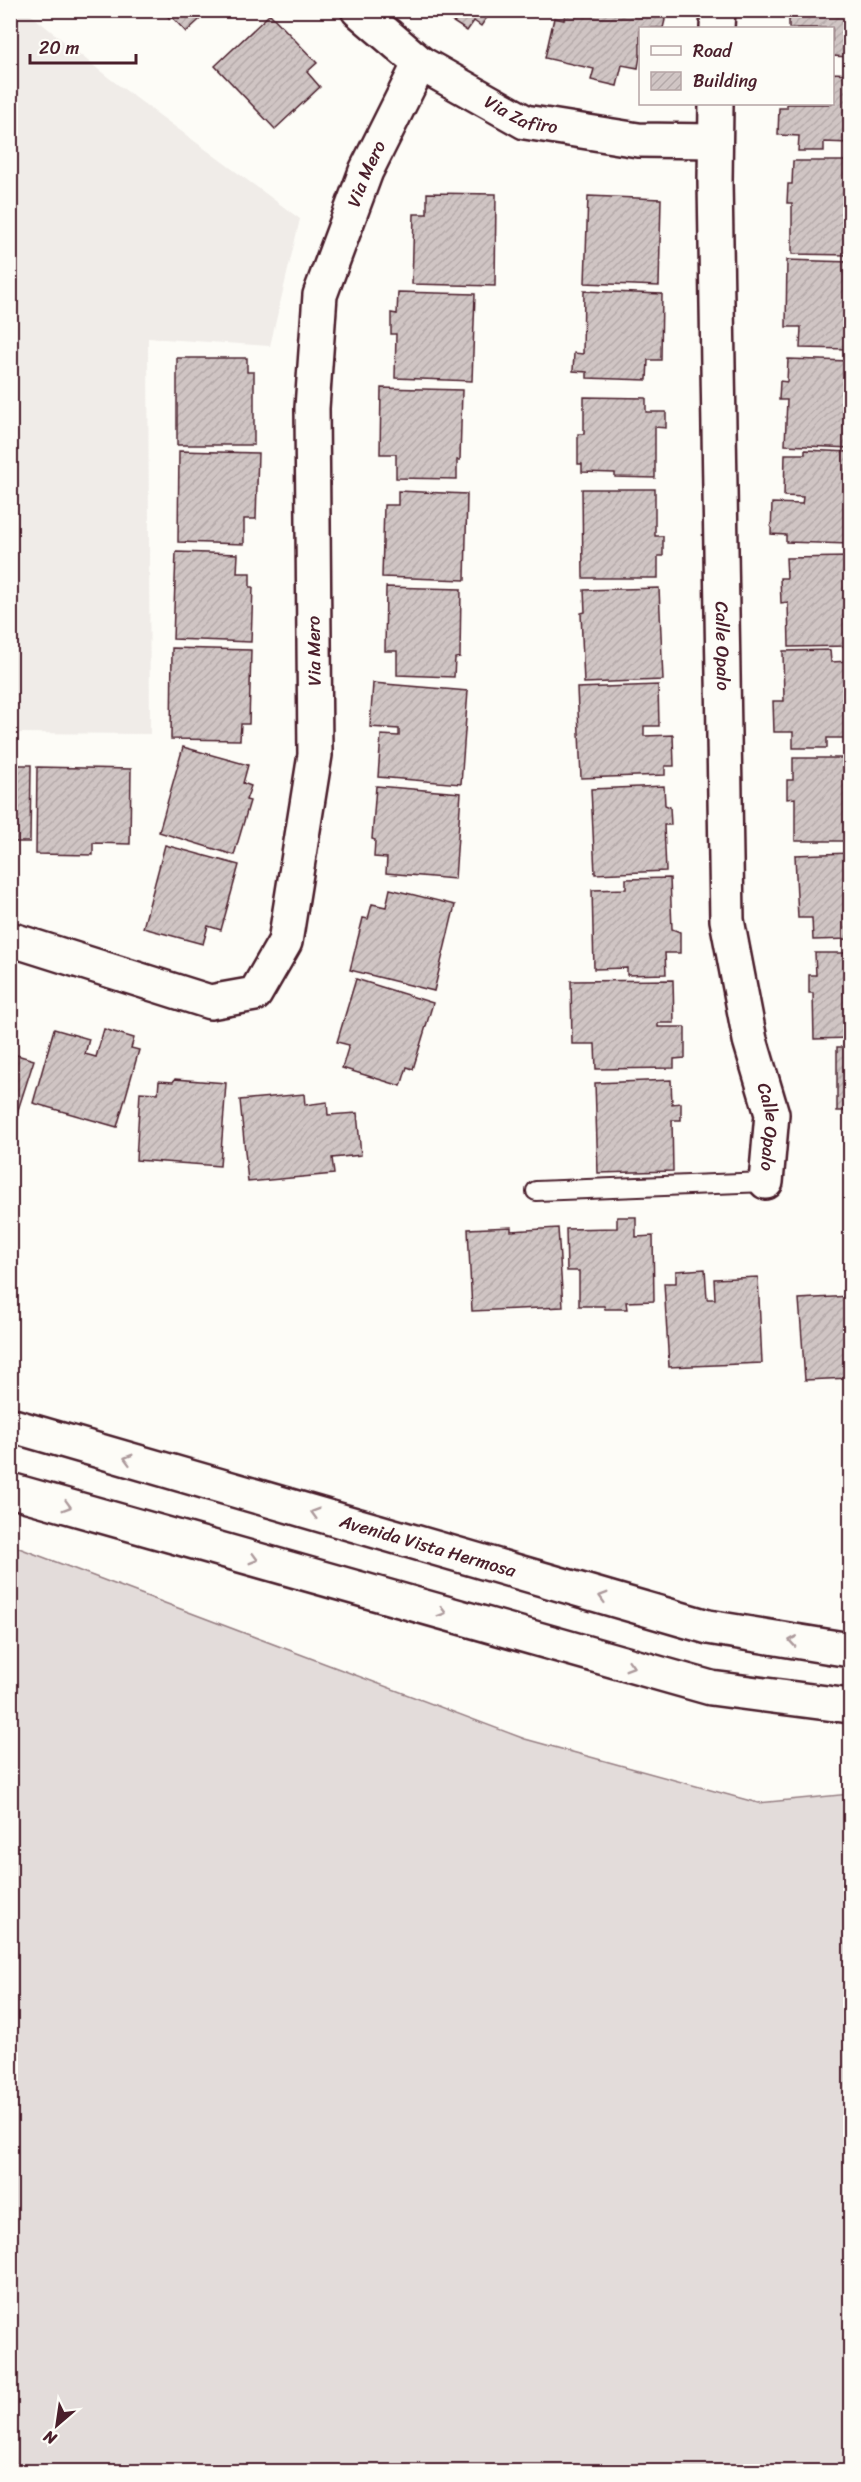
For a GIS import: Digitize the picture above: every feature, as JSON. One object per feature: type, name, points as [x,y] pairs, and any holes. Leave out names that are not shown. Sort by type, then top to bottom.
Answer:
[{"type":"street","name":"Via Zafiro","points":[[358,10],[420,63],[525,122],[638,140],[715,141]]},
{"type":"street","points":[[717,10],[717,27]]},
{"type":"street","name":"Via Mero","points":[[10,939],[210,1002],[255,994],[285,942],[315,755],[312,408],[320,295],[366,171],[420,63]]},
{"type":"street","name":"Calle Opalo","points":[[716,105],[728,920],[750,1040],[772,1114],[766,1182]]},
{"type":"street","name":"Avenida Vista Hermosa","points":[[10,1425],[708,1627],[850,1650]]},
{"type":"street","points":[[10,1490],[711,1688],[850,1706]]},
{"type":"lane","points":[[536,1191],[766,1182]]},
{"type":"shaded area","points":[[25,10],[109,78],[300,219],[270,346],[148,338],[150,734],[11,733],[10,11]]},
{"type":"shaded area","points":[[11,1545],[525,1739],[758,1803],[850,1794],[850,2471],[11,2471]]},
{"type":"building","points":[[162,10],[210,10],[186,32]]},
{"type":"building","points":[[443,10],[492,10],[481,26],[474,21],[467,31],[441,14]]},
{"type":"building","points":[[566,10],[663,10],[665,20],[663,27],[639,27],[638,68],[622,65],[617,86],[591,80],[594,69],[545,58],[554,18],[564,20]]},
{"type":"building","points":[[789,10],[850,10],[850,57],[834,56],[834,27],[789,27]]},
{"type":"building","points":[[270,14],[317,63],[307,72],[320,87],[275,129],[215,66]]},
{"type":"building","points":[[834,73],[850,74],[850,143],[824,142],[824,151],[798,151],[799,136],[778,135],[779,108],[787,108],[787,105],[834,105]]},
{"type":"building","points":[[793,161],[850,161],[850,255],[792,254],[792,203],[787,203],[788,184],[792,184]]},
{"type":"building","points":[[427,193],[496,194],[495,286],[412,284],[414,214],[427,214]]},
{"type":"building","points":[[588,196],[661,199],[659,286],[585,283]]},
{"type":"building","points":[[787,260],[850,262],[850,349],[800,348],[801,327],[786,327]]},
{"type":"building","points":[[584,291],[662,294],[661,360],[648,360],[647,380],[587,378],[587,372],[573,371],[574,353],[583,354]]},
{"type":"building","points":[[398,292],[475,294],[472,381],[395,378],[396,334],[391,334],[391,313],[397,314]]},
{"type":"building","points":[[177,358],[247,358],[247,372],[254,372],[254,445],[177,445]]},
{"type":"building","points":[[788,359],[850,361],[850,448],[785,445],[787,400],[779,400],[780,381],[787,382]]},
{"type":"building","points":[[381,388],[462,390],[460,460],[457,460],[457,479],[396,478],[396,454],[380,454]]},
{"type":"building","points":[[584,397],[646,398],[646,412],[666,412],[666,428],[655,427],[655,478],[615,477],[615,473],[582,472],[582,464],[578,464],[578,434],[584,434]]},
{"type":"building","points":[[805,450],[850,452],[850,544],[786,542],[786,535],[771,534],[772,503],[802,504],[803,497],[784,496],[785,454],[805,454]]},
{"type":"building","points":[[179,451],[258,453],[256,519],[244,519],[244,544],[178,542]]},
{"type":"building","points":[[582,489],[655,489],[655,536],[663,536],[663,556],[658,556],[658,578],[583,578]]},
{"type":"building","points":[[398,491],[467,494],[465,580],[382,577],[384,505],[398,505]]},
{"type":"building","points":[[176,552],[238,554],[237,573],[250,573],[250,587],[253,587],[251,642],[173,639]]},
{"type":"building","points":[[850,557],[850,646],[789,647],[788,602],[781,603],[780,578],[787,578],[786,558]]},
{"type":"building","points":[[386,587],[461,589],[460,657],[455,658],[454,677],[397,675],[397,651],[385,651]]},
{"type":"building","points":[[659,588],[663,680],[584,683],[581,613],[585,612],[584,590]]},
{"type":"building","points":[[172,648],[251,650],[249,724],[241,724],[240,740],[171,739]]},
{"type":"building","points":[[830,650],[831,662],[850,661],[850,738],[827,738],[827,748],[793,748],[793,732],[774,732],[773,701],[784,701],[783,651]]},
{"type":"building","points":[[373,683],[468,691],[461,784],[378,777],[381,735],[399,736],[399,729],[370,727]]},
{"type":"building","points":[[658,685],[659,726],[644,726],[644,736],[673,735],[674,766],[665,766],[665,775],[581,778],[577,688]]},
{"type":"building","points":[[183,747],[248,765],[243,783],[251,786],[246,800],[250,801],[234,855],[159,832]]},
{"type":"building","points":[[793,758],[850,758],[850,841],[795,841],[795,798],[787,799],[787,780],[793,780]]},
{"type":"building","points":[[10,765],[31,765],[30,842],[10,842]]},
{"type":"building","points":[[37,767],[131,769],[130,844],[93,843],[93,855],[36,854]]},
{"type":"building","points":[[376,786],[461,793],[455,879],[386,873],[387,858],[374,857],[375,840],[372,839]]},
{"type":"building","points":[[664,786],[665,805],[670,807],[671,825],[664,825],[666,871],[595,874],[591,789]]},
{"type":"building","points":[[165,845],[239,865],[221,930],[208,926],[203,944],[143,928]]},
{"type":"building","points":[[850,853],[850,939],[813,940],[812,918],[798,918],[795,855]]},
{"type":"building","points":[[670,878],[672,929],[680,932],[680,953],[665,953],[666,974],[627,975],[627,968],[594,969],[592,890],[626,889],[626,879]]},
{"type":"building","points":[[390,889],[455,905],[434,991],[350,970],[363,918],[368,919],[372,904],[386,907]]},
{"type":"building","points":[[815,953],[850,953],[850,1038],[814,1039],[813,993],[809,993],[809,975],[816,975]]},
{"type":"building","points":[[356,979],[433,1003],[413,1069],[407,1067],[401,1086],[342,1068],[349,1045],[337,1042]]},
{"type":"building","points":[[673,980],[674,1023],[658,1023],[658,1027],[685,1027],[685,1058],[674,1059],[674,1068],[596,1069],[595,1044],[572,1044],[571,981]]},
{"type":"building","points":[[54,1029],[89,1039],[85,1054],[96,1057],[104,1029],[134,1038],[131,1048],[139,1050],[117,1127],[33,1103]]},
{"type":"building","points":[[837,1047],[850,1047],[850,1111],[837,1111]]},
{"type":"building","points":[[10,1053],[34,1060],[16,1116],[10,1114]]},
{"type":"building","points":[[175,1079],[226,1083],[220,1166],[136,1160],[140,1092],[158,1093],[159,1081],[173,1082]]},
{"type":"building","points":[[671,1080],[672,1104],[681,1103],[681,1120],[672,1120],[673,1171],[598,1173],[595,1083]]},
{"type":"building","points":[[304,1094],[305,1105],[327,1102],[328,1115],[357,1113],[361,1155],[332,1158],[334,1174],[248,1182],[240,1100]]},
{"type":"building","points":[[617,1217],[636,1217],[636,1237],[653,1236],[654,1301],[626,1302],[627,1309],[579,1306],[579,1271],[567,1271],[566,1229],[617,1228]]},
{"type":"building","points":[[511,1227],[511,1231],[558,1228],[563,1307],[472,1311],[468,1229]]},
{"type":"building","points":[[705,1269],[707,1299],[715,1299],[714,1279],[758,1277],[762,1363],[669,1367],[664,1283],[676,1283],[676,1271]]},
{"type":"building","points":[[850,1296],[850,1378],[805,1380],[799,1299]]}]
